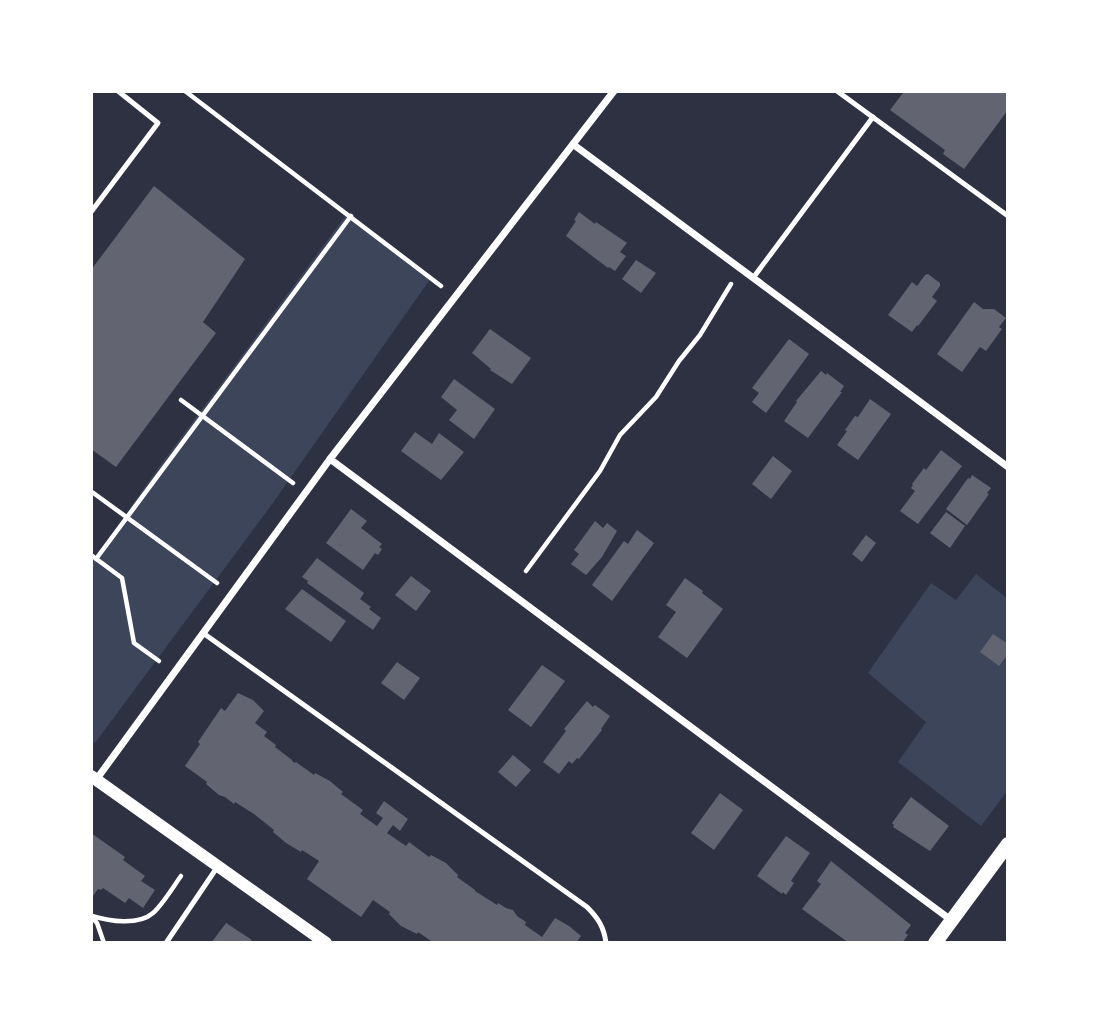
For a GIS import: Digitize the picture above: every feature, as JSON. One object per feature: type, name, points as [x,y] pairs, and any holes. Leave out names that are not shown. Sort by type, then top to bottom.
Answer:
[{"type":"main road","points":[[934,943],[1008,844]]},
{"type":"street","points":[[327,943],[93,778],[330,459],[614,91]]},
{"type":"street","points":[[574,145],[1008,467]]},
{"type":"street","points":[[330,459],[952,920]]},
{"type":"lane","points":[[91,212],[158,123],[118,91]]},
{"type":"lane","points":[[837,91],[1008,216]]},
{"type":"lane","points":[[753,278],[873,117]]},
{"type":"lane","points":[[203,633],[587,907],[604,928],[606,943]]},
{"type":"lane","points":[[166,943],[218,866]]},
{"type":"path","points":[[185,91],[442,286]]},
{"type":"path","points":[[159,661],[134,643],[122,578],[94,557],[127,517],[351,216]]},
{"type":"path","points":[[526,571],[600,471],[620,435],[656,397],[732,284]]},
{"type":"path","points":[[181,400],[293,483]]},
{"type":"path","points":[[91,494],[92,492],[217,583]]},
{"type":"path","points":[[91,916],[108,920],[141,919],[153,913],[181,876]]},
{"type":"path","points":[[91,916],[97,923],[104,943]]},
{"type":"shaded area","points":[[346,215],[431,278],[270,507],[95,743],[91,741],[91,565],[151,478]]},
{"type":"shaded area","points":[[976,574],[1008,599],[1008,790],[981,826],[898,762],[926,722],[868,673],[931,583],[956,600]]},
{"type":"building","points":[[901,91],[1008,91],[1008,110],[964,169],[943,154],[945,150],[890,110],[903,93]]},
{"type":"building","points":[[154,186],[245,259],[203,322],[216,333],[116,467],[91,449],[91,270]]},
{"type":"building","points":[[579,212],[627,243],[620,252],[626,256],[615,271],[566,236]]},
{"type":"building","points":[[636,260],[656,273],[641,293],[622,279]]},
{"type":"building","points":[[928,274],[940,283],[932,297],[937,301],[912,332],[888,315],[912,282],[917,286]]},
{"type":"building","points":[[974,302],[983,309],[994,309],[1006,318],[999,327],[1002,329],[986,351],[980,347],[962,372],[937,354]]},
{"type":"building","points":[[490,329],[531,358],[512,384],[490,370],[472,353]]},
{"type":"building","points":[[789,339],[809,354],[766,413],[752,402],[759,393],[752,388]]},
{"type":"building","points":[[821,371],[844,386],[808,438],[784,421],[796,401]]},
{"type":"building","points":[[454,379],[495,409],[474,439],[449,420],[457,410],[441,397]]},
{"type":"building","points":[[870,399],[891,414],[858,460],[837,445],[855,416],[858,417]]},
{"type":"building","points":[[415,432],[432,444],[439,433],[464,452],[441,480],[401,451]]},
{"type":"building","points":[[941,450],[962,466],[918,524],[900,511],[915,491],[911,488],[912,484]]},
{"type":"building","points":[[773,456],[792,471],[771,499],[752,484]]},
{"type":"building","points":[[972,475],[991,488],[967,525],[946,509]]},
{"type":"building","points":[[351,509],[367,521],[361,528],[382,544],[378,555],[375,553],[363,570],[326,543]]},
{"type":"building","points":[[946,512],[965,526],[950,548],[930,533]]},
{"type":"building","points":[[595,521],[603,528],[607,523],[617,531],[602,557],[586,575],[571,564],[579,554],[574,550]]},
{"type":"building","points":[[637,530],[654,543],[612,601],[592,585],[624,541],[628,544]]},
{"type":"building","points":[[866,535],[876,543],[862,562],[852,554]]},
{"type":"building","points":[[317,558],[364,593],[360,599],[381,618],[373,630],[302,577]]},
{"type":"building","points":[[411,576],[431,591],[416,611],[395,595]]},
{"type":"building","points":[[685,578],[723,609],[687,658],[658,637],[676,612],[666,605]]},
{"type":"building","points":[[302,589],[346,621],[331,642],[285,609]]},
{"type":"building","points":[[993,634],[1008,644],[1008,654],[999,666],[980,652]]},
{"type":"building","points":[[397,662],[420,678],[404,700],[381,683]]},
{"type":"building","points":[[542,665],[565,681],[531,727],[508,710]]},
{"type":"building","points":[[238,693],[253,700],[264,711],[255,723],[267,732],[264,736],[276,745],[275,747],[314,775],[315,773],[330,781],[343,792],[341,794],[363,810],[360,814],[377,826],[383,818],[376,813],[384,801],[408,819],[400,831],[393,825],[387,833],[406,846],[409,842],[429,857],[431,855],[446,863],[457,877],[475,891],[497,905],[498,903],[513,910],[526,922],[525,925],[542,937],[555,918],[581,936],[576,943],[434,943],[418,932],[417,934],[401,926],[390,912],[373,900],[361,917],[307,879],[319,861],[286,843],[254,814],[219,795],[207,782],[185,766],[221,708],[225,711]]},
{"type":"building","points":[[587,701],[610,716],[579,759],[572,764],[569,761],[559,774],[543,762],[566,731],[564,729]]},
{"type":"building","points":[[513,755],[531,770],[516,787],[498,772]]},
{"type":"building","points":[[720,793],[743,810],[714,850],[691,833]]},
{"type":"building","points":[[911,797],[949,826],[930,851],[893,827],[892,823]]},
{"type":"building","points":[[91,833],[125,857],[123,860],[145,876],[141,881],[155,890],[143,908],[129,898],[125,903],[103,888],[98,889],[93,896],[91,894]]},
{"type":"building","points":[[786,836],[810,853],[791,881],[794,883],[786,895],[757,876]]},
{"type":"building","points":[[831,861],[911,925],[902,943],[849,943],[802,909],[821,884],[817,881]]},
{"type":"building","points":[[226,923],[252,940],[249,943],[211,943]]}]
